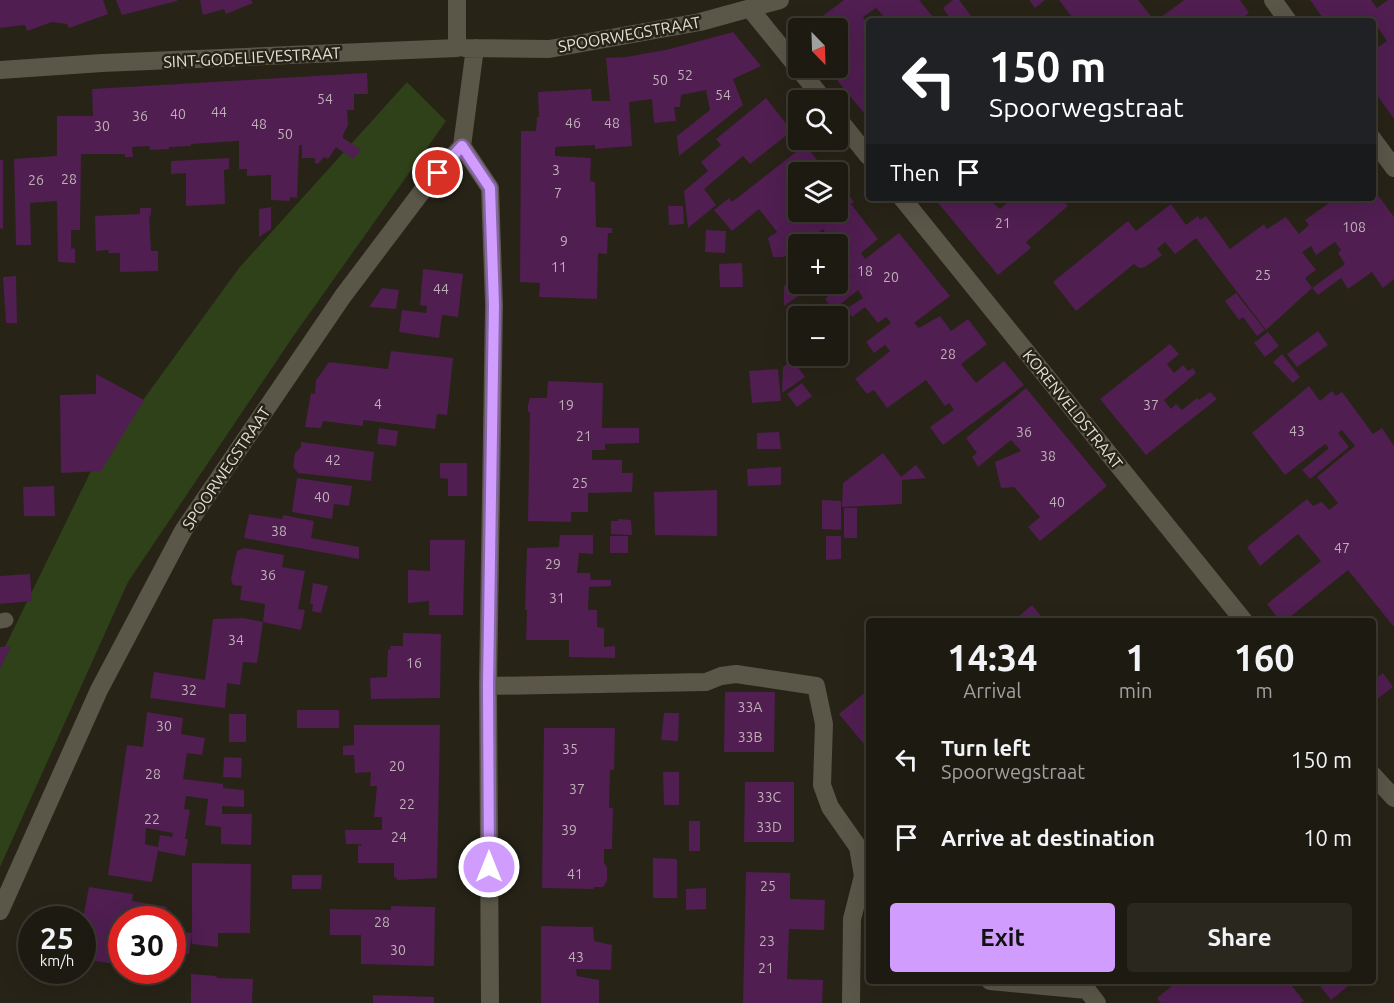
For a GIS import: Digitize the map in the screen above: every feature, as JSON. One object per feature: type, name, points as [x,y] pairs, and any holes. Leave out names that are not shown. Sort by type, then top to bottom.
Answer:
[{"type":"street","points":[[457,0],[457,48]]},
{"type":"street","name":"SPOORWEGSTRAAT","points":[[457,48],[549,49],[700,22],[751,10],[780,0]]},
{"type":"street","points":[[1273,0],[1286,18]]},
{"type":"street","points":[[751,10],[816,90]]},
{"type":"street","name":"SINT-GODELIEVESTRAAT","points":[[0,70],[457,48]]},
{"type":"street","points":[[476,48],[462,146],[490,188],[494,305],[488,686],[490,1003]]},
{"type":"street","points":[[848,131],[866,153]]},
{"type":"street","points":[[1376,143],[1394,168]]},
{"type":"street","name":"SPOORWEGSTRAAT","points":[[0,911],[99,690],[183,531],[343,296],[426,186],[462,146]]},
{"type":"street","name":"KORENVELDSTRAAT","points":[[904,201],[1242,618]]},
{"type":"street","points":[[488,686],[706,682],[721,676],[736,674],[816,686],[824,724],[822,785],[830,807],[858,847],[863,876],[852,919],[860,968],[851,1003]]},
{"type":"street","points":[[1376,778],[1394,798]]},
{"type":"street","points":[[1022,984],[1087,990],[1097,1003]]},
{"type":"green space","points":[[407,82],[446,121],[292,338],[128,582],[0,867],[0,657],[90,473],[239,268]]},
{"type":"building","points":[[0,0],[103,0],[108,14],[69,28],[67,24],[52,22],[27,31],[25,25],[0,28]]},
{"type":"building","points":[[116,0],[177,0],[177,1],[122,15]]},
{"type":"building","points":[[200,0],[251,0],[253,3],[226,14],[224,9],[203,15]]},
{"type":"building","points":[[844,0],[919,0],[932,18],[885,18],[876,8],[863,17],[866,22],[866,116],[848,94],[848,90],[845,90],[835,78],[848,78],[848,18],[820,18]]},
{"type":"building","points":[[953,0],[959,0],[973,18],[950,18],[943,8]]},
{"type":"building","points":[[1029,0],[1045,0],[1035,8]]},
{"type":"building","points":[[1059,0],[1138,0],[1153,18],[1073,18]]},
{"type":"building","points":[[1184,0],[1240,0],[1249,13],[1242,18],[1160,18]]},
{"type":"building","points":[[1310,0],[1371,0],[1377,8],[1388,0],[1394,0],[1394,119],[1376,94],[1376,48],[1387,41],[1376,24],[1376,18],[1323,18]]},
{"type":"building","points":[[733,32],[761,66],[733,79],[743,105],[679,156],[677,136],[710,110],[706,90],[681,95],[680,107],[674,107],[676,121],[654,123],[652,99],[629,102],[632,146],[595,149],[595,145],[555,147],[555,156],[591,158],[590,181],[595,182],[596,227],[612,228],[612,233],[608,233],[607,254],[598,253],[597,299],[539,297],[540,283],[520,282],[521,131],[536,131],[537,117],[539,117],[538,92],[591,89],[592,101],[610,101],[606,58],[670,49]]},
{"type":"building","points":[[367,73],[368,94],[354,94],[354,110],[347,110],[348,125],[343,135],[343,138],[360,149],[359,152],[353,159],[336,147],[328,159],[324,157],[318,164],[315,163],[315,158],[302,158],[302,145],[299,145],[297,198],[290,197],[290,201],[271,200],[271,175],[247,176],[247,169],[239,169],[239,141],[191,144],[191,146],[169,147],[169,149],[150,150],[149,146],[132,147],[133,157],[125,157],[125,154],[81,154],[80,230],[71,230],[71,249],[75,248],[75,263],[58,262],[57,201],[30,203],[31,245],[16,245],[14,159],[57,156],[57,116],[93,116],[92,89]]},
{"type":"building","points":[[766,98],[788,126],[788,134],[750,164],[743,156],[704,189],[716,205],[688,228],[684,191],[708,171],[701,162],[721,145],[716,139]]},
{"type":"building","points":[[799,150],[809,150],[819,162],[788,162],[788,222],[848,222],[848,194],[854,202],[851,204],[878,239],[861,253],[865,259],[899,233],[950,296],[914,323],[919,328],[940,316],[951,331],[968,319],[987,344],[961,364],[976,383],[1004,361],[1024,385],[943,445],[930,427],[954,410],[949,403],[945,406],[926,380],[887,408],[874,390],[867,394],[855,379],[890,351],[885,345],[874,353],[866,342],[891,323],[886,317],[878,323],[865,307],[852,317],[848,308],[863,298],[858,290],[838,306],[830,306],[825,299],[831,294],[848,294],[848,279],[851,276],[848,272],[848,234],[826,234],[823,229],[816,234],[788,234],[788,254],[784,257],[773,257],[768,238],[777,232],[759,209],[732,231],[714,210],[729,198],[732,202]]},
{"type":"building","points":[[229,158],[229,169],[224,170],[225,204],[186,206],[186,173],[171,174],[171,161]]},
{"type":"building","points":[[0,160],[3,160],[3,229],[0,228]]},
{"type":"building","points":[[1376,192],[1394,217],[1394,279],[1383,288],[1372,272],[1348,289],[1341,278],[1318,295],[1312,288],[1266,330],[1196,238],[1175,254],[1165,242],[1157,249],[1162,255],[1145,267],[1139,268],[1134,264],[1076,311],[1053,282],[1128,221],[1136,231],[1171,204],[1186,225],[1198,216],[1200,220],[1206,216],[1230,249],[1264,224],[1267,229],[1286,217],[1299,234],[1309,225],[1305,220],[1332,201],[1376,201]],"holes":[[[1335,242],[1341,250],[1338,253],[1345,264],[1312,288],[1305,278],[1316,270],[1302,252],[1311,246],[1316,255]]]},
{"type":"building","points":[[936,201],[991,201],[1000,209],[1009,201],[1064,201],[1068,206],[1026,242],[1031,248],[998,275]]},
{"type":"building","points":[[668,206],[683,206],[684,224],[669,225]]},
{"type":"building","points":[[271,207],[271,229],[259,237],[259,209]]},
{"type":"building","points":[[140,208],[151,208],[151,216],[149,215],[151,251],[158,251],[158,271],[120,272],[120,253],[108,253],[109,250],[96,251],[95,216],[140,214]]},
{"type":"building","points":[[706,230],[726,231],[725,253],[705,252]]},
{"type":"building","points":[[742,263],[743,287],[720,287],[719,264]]},
{"type":"building","points":[[423,269],[463,274],[458,317],[442,315],[439,338],[399,332],[402,310],[426,313],[427,306],[420,305]]},
{"type":"building","points":[[16,276],[17,323],[6,323],[3,277]]},
{"type":"building","points":[[788,283],[788,294],[801,294],[784,306],[784,286]]},
{"type":"building","points":[[382,288],[399,290],[396,309],[369,307]]},
{"type":"building","points":[[1236,293],[1265,330],[1257,336],[1243,317],[1239,320],[1225,301]]},
{"type":"building","points":[[1318,331],[1328,345],[1297,367],[1287,354]]},
{"type":"building","points":[[1268,332],[1279,346],[1265,357],[1254,343]]},
{"type":"building","points":[[1170,344],[1179,354],[1167,364],[1174,373],[1183,365],[1188,371],[1193,368],[1196,373],[1164,400],[1171,409],[1176,404],[1182,410],[1197,398],[1199,400],[1210,392],[1217,399],[1146,455],[1100,399]]},
{"type":"building","points":[[391,351],[453,358],[447,415],[437,414],[435,429],[363,420],[363,426],[323,421],[321,428],[305,427],[311,393],[315,394],[316,380],[329,362],[388,369]]},
{"type":"building","points":[[1282,354],[1300,377],[1293,383],[1273,362]]},
{"type":"building","points":[[788,364],[788,366],[797,366],[805,377],[782,393],[783,367]]},
{"type":"building","points":[[778,369],[781,401],[752,403],[749,371]]},
{"type":"building","points":[[96,374],[144,400],[101,471],[61,473],[60,395],[96,394]]},
{"type":"building","points":[[548,381],[603,383],[602,428],[639,428],[639,443],[605,444],[605,450],[592,450],[592,460],[622,460],[622,473],[633,473],[632,492],[588,493],[588,512],[571,512],[571,522],[528,521],[530,413],[528,405],[530,398],[547,398]]},
{"type":"building","points":[[802,383],[812,396],[797,407],[787,394]]},
{"type":"building","points":[[1309,386],[1320,401],[1332,391],[1336,396],[1342,392],[1373,434],[1382,428],[1394,446],[1394,627],[1348,570],[1289,618],[1278,618],[1267,604],[1321,561],[1298,534],[1260,566],[1247,547],[1307,499],[1313,506],[1322,502],[1329,510],[1338,503],[1317,477],[1355,446],[1342,430],[1338,433],[1349,447],[1310,479],[1302,470],[1329,448],[1325,444],[1285,475],[1252,433]]},
{"type":"building","points":[[1026,388],[1107,486],[1040,541],[1028,527],[1040,517],[1014,487],[1001,488],[995,462],[1021,451],[1011,440],[978,467],[972,457],[977,453],[966,438]]},
{"type":"building","points":[[379,428],[398,431],[396,446],[377,444]]},
{"type":"building","points":[[779,432],[781,449],[757,449],[757,433]]},
{"type":"building","points":[[301,442],[374,452],[371,481],[298,473],[293,467],[295,453],[301,447]]},
{"type":"building","points":[[883,453],[901,477],[916,465],[926,478],[902,480],[902,504],[842,507],[843,483]]},
{"type":"building","points":[[440,463],[467,463],[467,496],[448,496],[448,479],[440,478]]},
{"type":"building","points":[[781,467],[781,485],[748,486],[747,469]]},
{"type":"building","points":[[297,478],[352,486],[349,506],[334,504],[332,519],[292,512]]},
{"type":"building","points":[[54,486],[55,516],[24,516],[23,487]]},
{"type":"building","points":[[717,490],[717,536],[655,535],[654,492]]},
{"type":"building","points":[[822,500],[841,501],[841,530],[822,529]]},
{"type":"building","points":[[844,508],[857,508],[857,538],[844,538]]},
{"type":"building","points":[[249,514],[282,519],[283,515],[314,521],[311,538],[359,547],[359,559],[244,538]]},
{"type":"building","points":[[618,519],[631,520],[632,535],[611,534],[611,521],[618,521]]},
{"type":"building","points":[[560,535],[593,535],[593,554],[579,553],[577,573],[590,573],[591,580],[611,580],[611,586],[589,587],[588,610],[597,610],[597,627],[604,628],[604,647],[615,646],[615,658],[569,657],[569,640],[526,640],[527,548],[559,547]]},
{"type":"building","points":[[610,536],[628,536],[628,553],[610,553]]},
{"type":"building","points":[[826,536],[841,536],[841,559],[826,560]]},
{"type":"building","points":[[430,540],[465,540],[463,615],[429,615],[429,601],[408,603],[408,570],[430,571]]},
{"type":"building","points":[[245,548],[284,555],[282,567],[305,571],[298,609],[305,610],[301,630],[263,622],[265,604],[240,600],[242,586],[233,585],[231,579],[237,551]]},
{"type":"building","points":[[30,574],[32,601],[0,604],[0,576]]},
{"type":"building","points":[[313,583],[328,586],[321,613],[312,611],[313,604],[310,604]]},
{"type":"building","points":[[1032,605],[1043,618],[1017,618]]},
{"type":"building","points":[[243,618],[263,622],[257,663],[243,662],[240,685],[227,683],[225,708],[150,698],[154,672],[205,680],[213,619]]},
{"type":"building","points":[[403,633],[441,634],[440,698],[371,699],[370,678],[387,677],[388,649],[391,650],[390,646],[403,646]]},
{"type":"building","points":[[11,646],[0,669],[0,647]]},
{"type":"building","points":[[1383,673],[1393,687],[1376,700],[1376,678]]},
{"type":"building","points":[[725,692],[775,692],[774,752],[724,752]]},
{"type":"building","points":[[866,692],[866,747],[839,714]]},
{"type":"building","points":[[297,710],[339,710],[339,728],[297,728]]},
{"type":"building","points":[[147,712],[183,718],[181,734],[205,738],[202,755],[187,753],[183,779],[223,784],[223,788],[244,790],[244,807],[222,806],[222,814],[252,814],[251,845],[221,844],[221,827],[205,825],[208,799],[186,796],[184,809],[190,810],[185,839],[188,839],[185,856],[158,851],[152,882],[108,875],[127,745],[143,747]],"holes":[[[146,828],[173,833],[172,837],[160,835],[158,847],[145,844]]]},
{"type":"building","points":[[664,713],[679,713],[678,741],[661,740]]},
{"type":"building","points":[[229,714],[246,714],[246,742],[229,742]]},
{"type":"building","points":[[354,725],[440,725],[437,878],[397,880],[396,877],[394,878],[394,863],[358,863],[358,845],[361,846],[361,844],[346,844],[345,830],[382,830],[382,817],[374,817],[377,786],[370,786],[371,772],[355,773],[354,755],[343,755],[343,746],[354,745]]},
{"type":"building","points":[[544,728],[615,728],[614,770],[610,770],[609,808],[613,808],[612,849],[604,849],[607,881],[603,887],[594,887],[594,889],[542,888]]},
{"type":"building","points":[[224,757],[242,758],[241,778],[223,777]]},
{"type":"building","points":[[663,772],[679,772],[679,805],[664,805]]},
{"type":"building","points":[[745,782],[794,782],[794,842],[744,842]]},
{"type":"building","points":[[689,821],[700,821],[700,851],[689,851]]},
{"type":"building","points":[[653,858],[677,859],[677,898],[653,898]]},
{"type":"building","points":[[192,863],[251,864],[250,933],[218,933],[218,947],[192,944]]},
{"type":"building","points":[[746,872],[790,873],[790,899],[825,900],[824,930],[789,929],[787,979],[823,980],[822,1003],[743,1003]]},
{"type":"building","points":[[292,875],[322,875],[321,889],[292,889]]},
{"type":"building","points":[[89,887],[133,894],[132,901],[161,906],[108,906],[108,963],[96,961],[96,906],[85,906]]},
{"type":"building","points":[[706,888],[706,909],[686,910],[686,889]]},
{"type":"building","points":[[391,906],[435,907],[434,966],[361,964],[361,935],[330,935],[330,909],[391,910]]},
{"type":"building","points":[[541,926],[593,927],[594,941],[612,945],[611,970],[576,969],[577,976],[599,980],[599,1003],[541,1003]]},
{"type":"building","points":[[186,932],[192,933],[189,954],[186,953]]},
{"type":"building","points":[[191,974],[217,976],[216,978],[253,979],[252,1003],[191,1003]]},
{"type":"building","points":[[1174,984],[1292,984],[1304,1001],[1301,1003],[1161,1003],[1157,998]]},
{"type":"building","points":[[1318,984],[1351,984],[1331,1000]]},
{"type":"building","points":[[373,995],[434,997],[434,1003],[373,1003]]},
{"type":"route","points":[[438,173],[462,146],[490,188],[494,305],[488,686],[489,867]]}]
